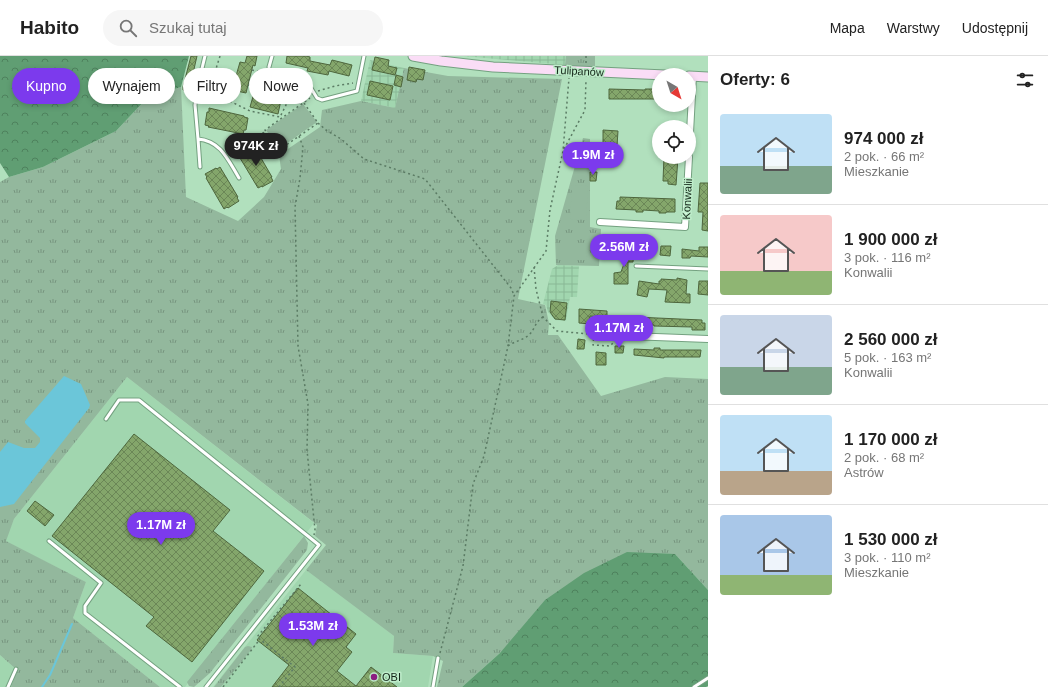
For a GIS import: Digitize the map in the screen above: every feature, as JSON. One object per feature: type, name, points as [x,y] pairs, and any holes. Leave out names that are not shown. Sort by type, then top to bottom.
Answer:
[{"type":"street","name":"Tulipanów","points":[[413,56],[454,63],[493,66],[652,74]]},
{"type":"street","points":[[696,76],[708,77]]},
{"type":"street","name":"Konwalii","points":[[600,222],[685,227],[689,164]]},
{"type":"street","points":[[603,335],[708,339]]},
{"type":"lane","points":[[200,167],[195,105],[205,56]]},
{"type":"lane","points":[[269,67],[272,56]]},
{"type":"lane","points":[[313,91],[317,98],[322,100],[357,91],[364,56]]},
{"type":"lane","points":[[198,139],[216,144],[224,152],[239,178]]},
{"type":"lane","points":[[636,266],[708,269]]},
{"type":"lane","points":[[106,420],[120,400],[139,400],[318,546],[206,687]]},
{"type":"lane","points":[[49,541],[101,583],[85,606],[85,613],[180,687]]},
{"type":"lane","points":[[433,687],[438,658]]},
{"type":"lane","points":[[8,687],[16,669]]},
{"type":"lane","points":[[694,687],[708,678]]},
{"type":"path","points":[[220,56],[209,91],[250,111],[280,117]]},
{"type":"path","points":[[438,658],[463,566],[473,484],[484,456],[508,346],[514,296],[546,251],[550,210],[563,150],[570,70]]},
{"type":"path","points":[[563,150],[585,110],[587,71]]},
{"type":"path","points":[[315,94],[318,91],[335,86],[354,83]]},
{"type":"path","points":[[279,121],[286,104]]},
{"type":"path","points":[[219,148],[231,150],[255,135],[266,132],[265,130],[301,104]]},
{"type":"path","points":[[305,104],[318,123],[341,139],[364,159],[425,179],[511,288],[514,296]]},
{"type":"path","points":[[266,132],[279,150],[318,123]]},
{"type":"path","points":[[299,136],[303,147],[295,207],[298,346],[308,404],[307,450],[315,530],[313,541]]},
{"type":"path","points":[[534,267],[536,289],[543,316],[557,332],[603,335]]},
{"type":"path","points":[[508,346],[515,341],[524,339],[530,334],[536,321],[543,316]]},
{"type":"path","points":[[279,687],[295,667],[257,637],[301,584]]},
{"type":"path","points":[[223,687],[260,639]]},
{"type":"shaded area","points":[[463,56],[566,56],[565,65]]},
{"type":"shaded area","points":[[370,60],[404,68],[395,108],[361,101]]},
{"type":"shaded area","points":[[558,265],[579,266],[577,297],[570,297],[566,321],[555,320],[548,312],[546,305],[543,304],[552,269]]},
{"type":"shaded area","points":[[127,377],[314,523],[185,687],[160,687],[73,618],[86,582],[5,541],[14,519]]},
{"type":"shaded area","points":[[306,570],[394,636],[393,653],[433,656],[428,687],[213,687]]},
{"type":"shaded area","points":[[0,655],[17,670],[11,687],[0,687]]},
{"type":"green space","points":[[0,56],[189,56],[186,68],[183,68],[181,87],[175,89],[175,68],[88,68],[88,104],[141,104],[116,131],[43,167],[9,177],[0,163]]},
{"type":"green space","points":[[566,56],[595,56],[595,68],[565,65]]},
{"type":"green space","points":[[404,68],[448,76],[562,79],[518,299],[545,305],[549,323],[548,335],[558,335],[601,396],[665,377],[708,379],[708,590],[675,554],[500,653],[462,687],[437,687],[443,661],[433,656],[393,653],[394,636],[306,570],[326,545],[315,536],[317,525],[127,377],[14,519],[6,541],[86,582],[73,618],[160,687],[11,687],[17,670],[0,655],[0,182],[9,177],[43,167],[116,131],[141,104],[175,104],[175,89],[181,87],[186,197],[238,221],[264,197],[281,169],[279,155],[320,127],[322,110],[361,101],[395,108]]},
{"type":"green space","points":[[303,104],[317,122],[279,149],[266,130]]},
{"type":"green space","points":[[583,138],[590,139],[590,227],[601,229],[599,266],[556,265],[555,236]]},
{"type":"green space","points":[[572,185],[588,186],[586,220],[570,219]]},
{"type":"green space","points":[[563,248],[587,248],[586,260],[563,260]]},
{"type":"green space","points":[[304,536],[308,543],[307,550],[210,673],[194,687],[189,686],[187,682]]},
{"type":"green space","points":[[627,552],[675,554],[708,590],[708,686],[462,687],[500,653],[545,600],[584,573]]},
{"type":"green space","points":[[245,647],[252,647],[251,650],[221,687],[214,687]]},
{"type":"water","points":[[64,376],[81,384],[90,405],[89,408],[14,504],[0,507],[0,452],[8,442],[24,448],[35,448],[40,442],[40,438],[25,423],[25,421]]},
{"type":"building","points":[[191,56],[197,56],[194,68],[188,68]]},
{"type":"building","points":[[247,56],[257,56],[255,66],[253,65],[252,68],[249,68],[249,81],[246,93],[241,92],[241,68],[238,68],[240,62],[245,63]]},
{"type":"building","points":[[287,56],[306,56],[310,57],[310,61],[330,65],[332,60],[352,65],[349,76],[329,71],[328,75],[313,72],[313,68],[286,63]]},
{"type":"building","points":[[375,57],[389,60],[388,66],[397,68],[395,75],[372,70]]},
{"type":"building","points":[[409,67],[425,70],[423,80],[417,79],[416,82],[407,80]]},
{"type":"building","points":[[396,75],[403,77],[401,87],[394,85]]},
{"type":"building","points":[[370,81],[393,86],[390,100],[367,95]]},
{"type":"building","points":[[609,89],[652,89],[652,99],[609,99]]},
{"type":"building","points":[[251,104],[280,104],[278,114],[250,107]]},
{"type":"building","points":[[209,108],[248,118],[246,130],[244,130],[243,134],[208,127],[209,126],[205,125]]},
{"type":"building","points":[[603,130],[618,131],[617,146],[603,146]]},
{"type":"building","points":[[250,146],[251,148],[254,146],[273,181],[258,188],[239,154]]},
{"type":"building","points":[[664,164],[678,164],[676,185],[668,184],[668,181],[663,181]]},
{"type":"building","points":[[220,167],[239,201],[224,209],[205,174]]},
{"type":"building","points":[[590,172],[597,172],[596,181],[590,181]]},
{"type":"building","points":[[700,183],[708,183],[708,231],[702,230],[703,212],[698,212]]},
{"type":"building","points":[[620,197],[675,199],[675,212],[659,213],[659,211],[643,210],[643,212],[636,212],[636,210],[616,209],[617,201],[620,201]]},
{"type":"building","points":[[643,240],[653,240],[653,249],[642,247]]},
{"type":"building","points":[[661,246],[671,246],[670,256],[660,255]]},
{"type":"building","points":[[699,247],[708,247],[708,257],[691,256],[690,258],[682,258],[682,249],[699,251]]},
{"type":"building","points":[[623,250],[634,250],[633,262],[628,262],[628,284],[614,284],[614,273],[621,272],[625,261],[623,261]]},
{"type":"building","points":[[677,278],[687,280],[686,294],[690,294],[690,303],[665,302],[667,290],[649,289],[647,297],[637,295],[639,281],[659,284],[661,279],[677,280]]},
{"type":"building","points":[[699,281],[708,281],[708,295],[698,294]]},
{"type":"building","points":[[551,301],[567,303],[565,320],[555,319],[550,312]]},
{"type":"building","points":[[579,309],[607,311],[607,318],[590,316],[590,324],[579,323]]},
{"type":"building","points":[[635,317],[702,320],[702,323],[705,323],[705,330],[692,330],[692,327],[633,324]]},
{"type":"building","points":[[616,318],[627,318],[627,325],[616,325]]},
{"type":"building","points":[[578,339],[585,340],[584,349],[577,349]]},
{"type":"building","points":[[615,346],[624,346],[623,353],[615,353]]},
{"type":"building","points":[[654,348],[660,348],[660,350],[701,350],[700,357],[664,358],[634,355],[634,349],[654,350]]},
{"type":"building","points":[[596,352],[606,353],[606,365],[596,365]]},
{"type":"building","points":[[134,434],[230,510],[213,531],[264,571],[192,662],[146,626],[154,617],[52,536]]},
{"type":"building","points":[[35,501],[54,515],[45,526],[27,511]]},
{"type":"building","points":[[298,588],[356,634],[346,647],[352,652],[337,671],[356,686],[371,667],[397,687],[272,687],[289,665],[257,640]]},
{"type":"waterway","points":[[42,687],[50,675],[72,624]]},
{"type":"place","name":"OBI","points":[[374,677]]}]
